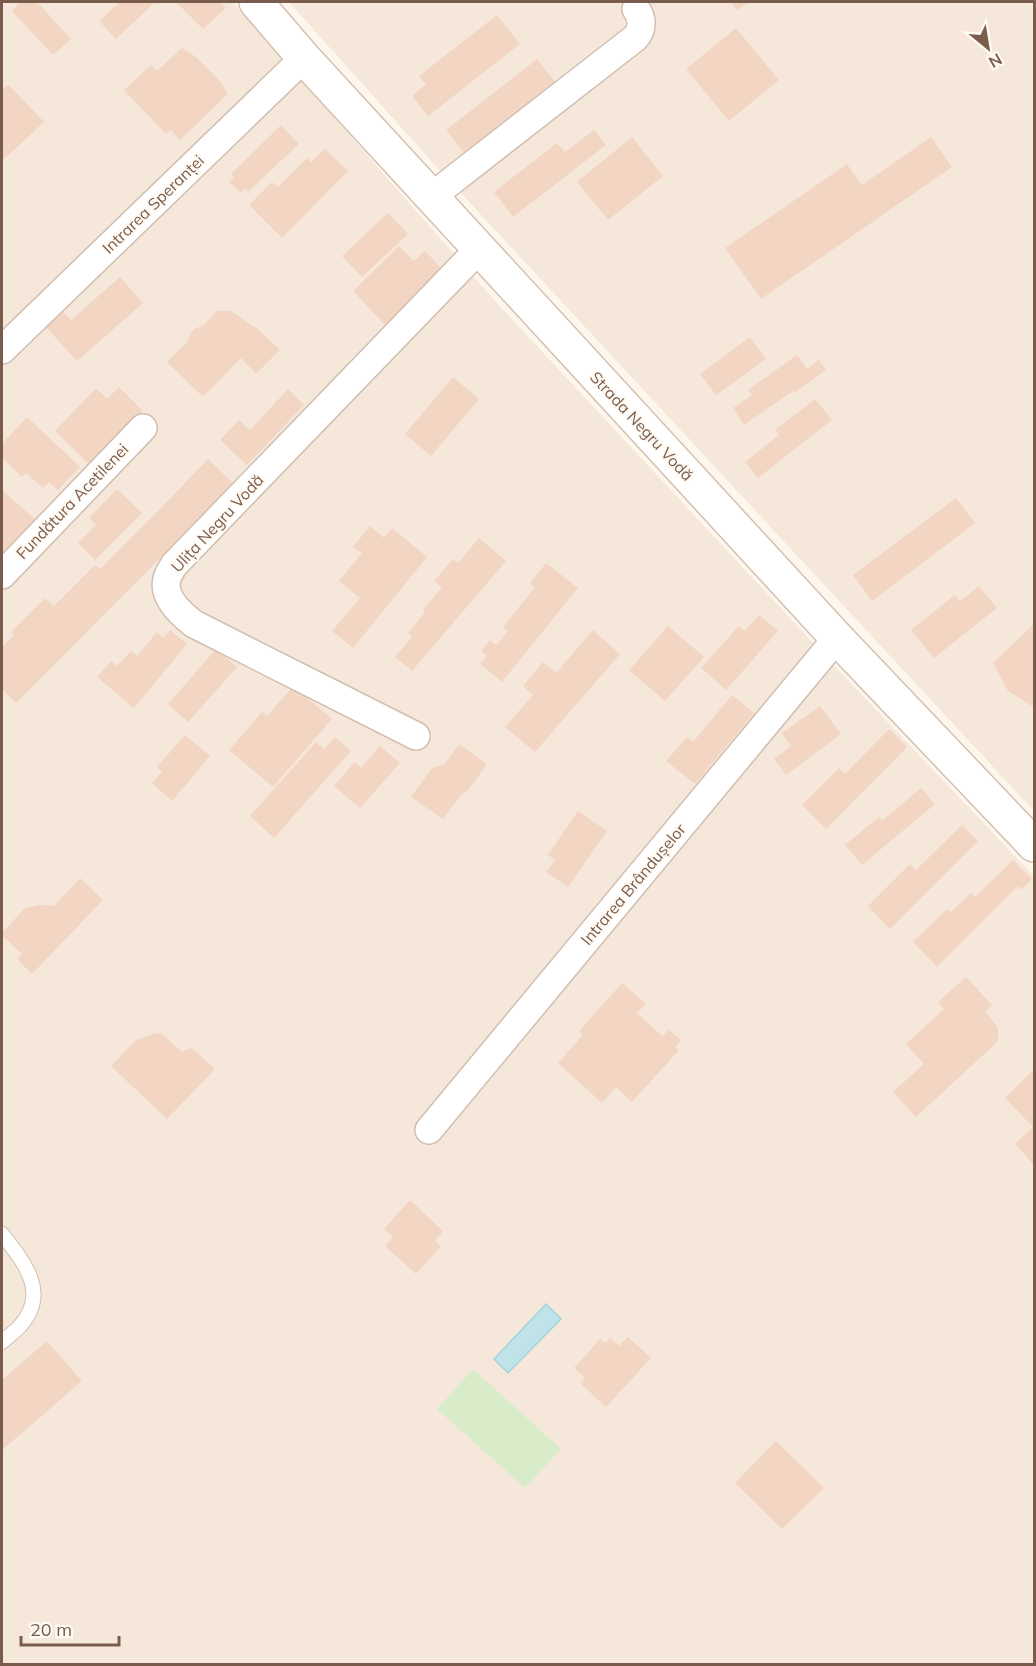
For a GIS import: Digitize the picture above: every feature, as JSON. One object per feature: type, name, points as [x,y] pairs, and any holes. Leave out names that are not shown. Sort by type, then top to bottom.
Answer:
[{"type":"street","name":"Strada Negru Vodă","points":[[256,2],[304,58],[837,638],[1035,845]]},
{"type":"street","points":[[431,197],[635,38],[642,24],[641,15],[636,9]]},
{"type":"street","name":"Intrarea Speranței","points":[[2,350],[304,58]]},
{"type":"street","name":"Ulița Negru Vodă","points":[[416,736],[194,624],[180,613],[170,599],[166,581],[174,565],[479,249]]},
{"type":"street","name":"Fundătura Acetilenei","points":[[2,575],[143,428]]},
{"type":"street","name":"Intrarea Brândușelor","points":[[429,1130],[837,638]]},
{"type":"lane","points":[[2,1234],[21,1258],[30,1276],[34,1296],[30,1312],[20,1327],[2,1342]]},
{"type":"shaded area","points":[[2,2],[233,2],[496,302],[841,673],[1034,876],[1034,1664],[2,1664]]},
{"type":"shaded area","points":[[289,2],[1034,2],[1034,811],[434,164]]},
{"type":"green space","points":[[473,1369],[561,1449],[525,1488],[437,1409]]},
{"type":"water","points":[[546,1304],[561,1319],[508,1373],[494,1359]]},
{"type":"building","points":[[21,2],[37,2],[71,39],[53,55],[12,11]]},
{"type":"building","points":[[120,2],[155,2],[116,39],[99,21]]},
{"type":"building","points":[[176,2],[220,2],[226,8],[203,29]]},
{"type":"building","points":[[731,2],[748,2],[737,10]]},
{"type":"building","points":[[497,15],[520,44],[428,116],[412,96],[426,84],[419,76]]},
{"type":"building","points":[[736,28],[779,80],[729,121],[686,69]]},
{"type":"building","points":[[182,48],[196,57],[219,80],[228,94],[180,140],[171,130],[166,134],[124,90],[151,65],[157,71]]},
{"type":"building","points":[[537,59],[557,84],[465,154],[446,130]]},
{"type":"building","points":[[8,84],[44,122],[2,161],[2,90]]},
{"type":"building","points":[[281,125],[299,144],[248,192],[245,189],[241,193],[229,182],[234,177],[231,174]]},
{"type":"building","points":[[594,130],[606,145],[513,217],[494,192],[557,143],[565,152]]},
{"type":"building","points":[[632,137],[663,176],[608,220],[577,182]]},
{"type":"building","points":[[931,137],[952,167],[761,299],[725,248],[847,164],[862,185]]},
{"type":"building","points":[[325,149],[348,171],[282,238],[249,205],[272,182],[278,187],[307,158],[311,162]]},
{"type":"building","points":[[388,213],[408,234],[362,277],[342,256]]},
{"type":"building","points":[[399,246],[414,261],[425,251],[444,271],[387,327],[353,291]]},
{"type":"building","points":[[120,277],[143,303],[77,361],[45,326],[62,311],[71,320]]},
{"type":"building","points":[[217,311],[231,311],[259,330],[280,350],[256,374],[241,358],[203,397],[167,362],[188,341],[190,334],[196,328],[203,326]]},
{"type":"building","points":[[750,337],[766,359],[716,395],[700,374]]},
{"type":"building","points":[[797,355],[807,369],[819,360],[826,370],[744,425],[733,408],[752,395],[748,390]]},
{"type":"building","points":[[453,377],[479,399],[431,456],[405,434]]},
{"type":"building","points":[[119,387],[143,411],[90,465],[55,431],[96,388],[107,399]]},
{"type":"building","points":[[288,389],[304,405],[247,465],[220,440],[239,420],[250,430]]},
{"type":"building","points":[[815,399],[832,420],[758,478],[745,462],[779,435],[775,430]]},
{"type":"building","points":[[27,417],[80,467],[58,490],[49,482],[43,488],[26,473],[22,477],[2,458],[2,444]]},
{"type":"building","points":[[208,459],[234,484],[16,703],[2,689],[2,645],[14,635],[11,632],[45,598],[54,606],[95,565],[100,569]]},
{"type":"building","points":[[117,489],[142,513],[95,560],[78,543],[96,525],[89,518]]},
{"type":"building","points":[[2,490],[39,523],[2,565]]},
{"type":"building","points":[[956,498],[975,523],[872,601],[853,575]]},
{"type":"building","points":[[370,526],[384,538],[392,528],[427,557],[353,648],[332,631],[360,598],[339,581],[362,553],[353,547]]},
{"type":"building","points":[[479,538],[506,561],[412,671],[395,657],[412,637],[408,633],[442,587],[434,581],[453,559],[458,563]]},
{"type":"building","points":[[546,563],[578,588],[502,682],[480,664],[487,656],[481,651],[490,640],[496,645],[508,631],[503,627],[535,587],[530,583]]},
{"type":"building","points":[[979,586],[997,608],[934,658],[911,630],[955,595],[960,601]]},
{"type":"building","points":[[759,615],[778,631],[726,690],[701,668],[739,626],[744,631]]},
{"type":"building","points":[[1034,624],[1034,707],[1008,691],[993,663]]},
{"type":"building","points":[[668,626],[704,657],[665,701],[629,670]]},
{"type":"building","points":[[170,630],[187,644],[134,708],[97,677],[111,661],[117,666],[131,651],[137,656],[157,632],[163,638]]},
{"type":"building","points":[[593,630],[620,654],[535,752],[505,727],[533,695],[523,686],[543,662],[556,673]]},
{"type":"building","points":[[216,649],[237,667],[188,722],[168,704]]},
{"type":"building","points":[[293,686],[332,719],[273,787],[229,750],[262,712],[267,716]]},
{"type":"building","points":[[732,695],[754,713],[695,784],[666,761],[687,737],[693,742]]},
{"type":"building","points":[[820,706],[841,734],[786,775],[774,759],[791,746],[782,733]]},
{"type":"building","points":[[889,729],[907,747],[826,829],[802,805],[839,768],[845,774]]},
{"type":"building","points":[[185,735],[210,756],[172,801],[152,783],[162,772],[157,767]]},
{"type":"building","points":[[335,737],[351,751],[274,838],[250,816],[316,742],[324,749]]},
{"type":"building","points":[[459,744],[487,764],[443,819],[411,797],[432,768],[445,764]]},
{"type":"building","points":[[380,746],[400,763],[360,808],[334,786],[355,762],[361,768]]},
{"type":"building","points":[[921,788],[935,804],[862,865],[845,845],[879,817],[882,821]]},
{"type":"building","points":[[578,811],[607,831],[568,887],[546,872],[555,860],[548,855]]},
{"type":"building","points":[[962,825],[978,841],[890,929],[868,906],[910,864],[916,870]]},
{"type":"building","points":[[1013,860],[1032,879],[1021,890],[1018,886],[937,967],[913,942],[947,909],[951,912],[971,893],[975,897]]},
{"type":"building","points":[[80,878],[103,900],[32,974],[17,959],[22,954],[2,933],[25,908],[39,905],[54,906]]},
{"type":"building","points":[[966,977],[992,1005],[985,1011],[998,1028],[998,1039],[916,1117],[893,1092],[924,1064],[906,1044],[944,1009],[938,1002]]},
{"type":"building","points":[[622,983],[646,1004],[637,1013],[662,1036],[669,1030],[681,1040],[675,1047],[679,1050],[632,1102],[616,1087],[602,1103],[558,1063],[583,1035],[579,1031]]},
{"type":"building","points":[[155,1033],[162,1034],[182,1052],[190,1048],[194,1050],[215,1069],[167,1119],[111,1066],[136,1040]]},
{"type":"building","points":[[1034,1069],[1034,1165],[1015,1144],[1033,1127],[1005,1098]]},
{"type":"building","points":[[410,1200],[443,1231],[435,1241],[441,1246],[416,1274],[385,1246],[393,1237],[384,1229]]},
{"type":"building","points":[[628,1337],[651,1358],[606,1407],[580,1383],[585,1378],[574,1368],[600,1339],[605,1343],[610,1338],[619,1346]]},
{"type":"building","points":[[47,1341],[82,1381],[2,1450],[2,1380]]},
{"type":"building","points":[[776,1441],[824,1488],[782,1529],[735,1483]]}]
